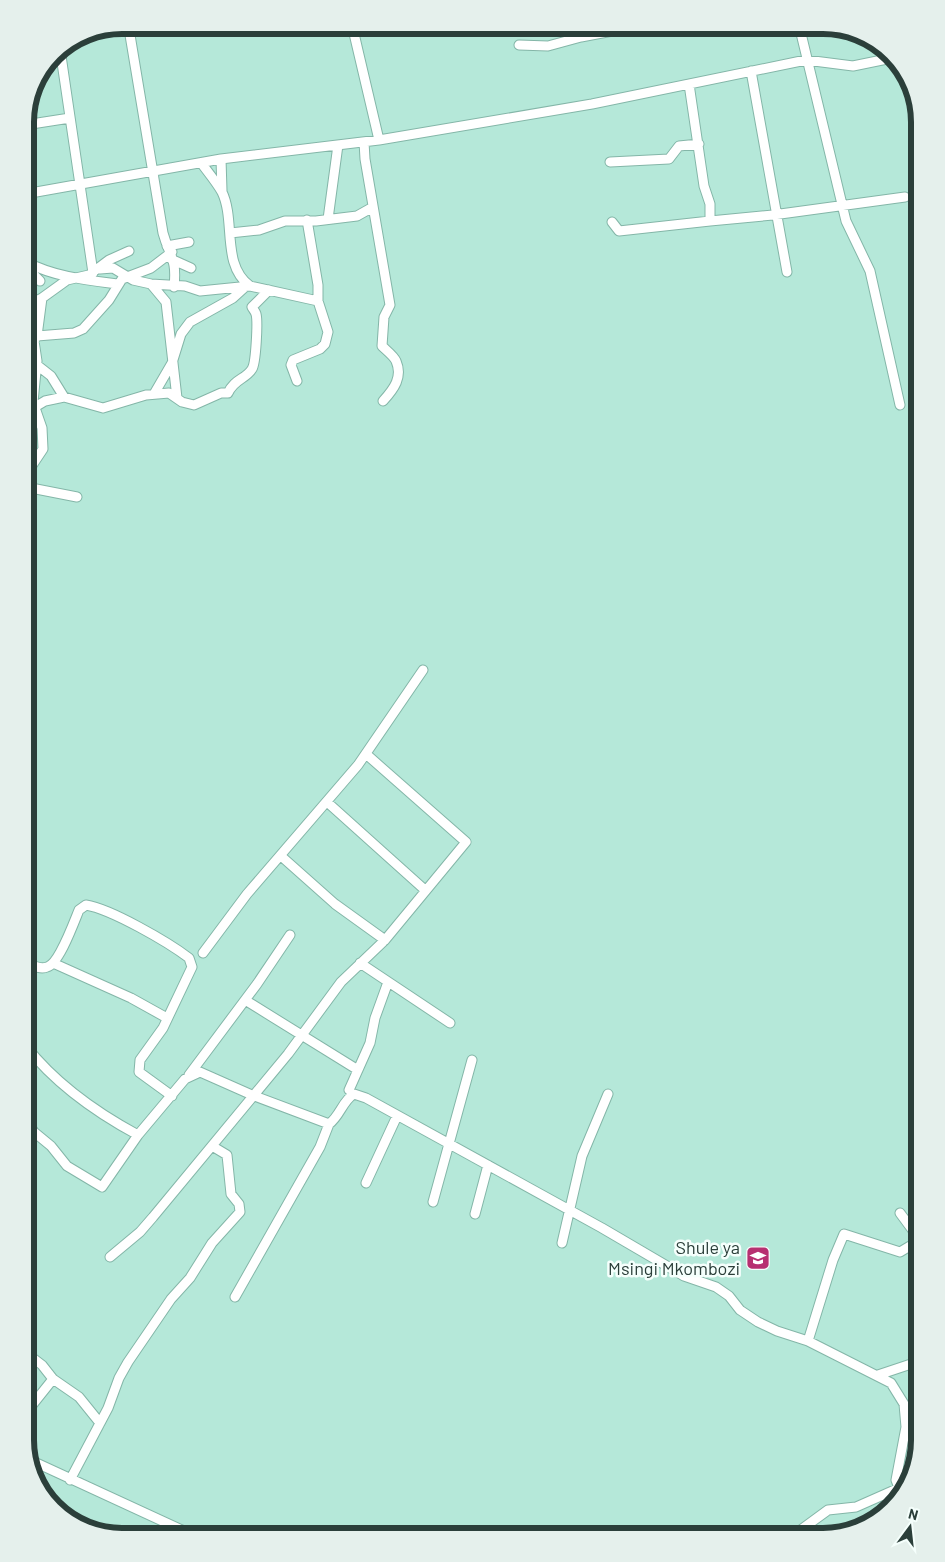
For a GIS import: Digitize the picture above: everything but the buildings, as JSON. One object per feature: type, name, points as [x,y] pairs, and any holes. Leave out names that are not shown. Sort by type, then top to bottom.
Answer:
[{"type":"street","points":[[130,34],[169,254],[176,268],[174,287]]},
{"type":"street","points":[[354,34],[378,140]]},
{"type":"street","points":[[519,45],[548,46],[592,34]]},
{"type":"street","points":[[801,34],[842,206],[850,231],[861,248],[870,271],[900,405]]},
{"type":"street","points":[[61,58],[96,271]]},
{"type":"street","points":[[34,193],[202,164],[221,159],[378,140],[592,104],[806,60],[852,66],[884,60]]},
{"type":"street","points":[[751,71],[787,272]]},
{"type":"street","points":[[689,84],[704,186],[710,204],[710,221]]},
{"type":"street","points":[[34,124],[70,118]]},
{"type":"street","points":[[364,142],[390,305],[384,317],[382,346],[396,359],[398,376],[397,386],[384,401]]},
{"type":"street","points":[[610,162],[669,159],[679,146],[699,144]]},
{"type":"street","points":[[328,219],[338,145]]},
{"type":"street","points":[[219,193],[221,159]]},
{"type":"street","points":[[202,164],[219,193],[230,234],[236,270],[247,287]]},
{"type":"street","points":[[612,222],[619,231],[776,214],[904,197]]},
{"type":"street","points":[[230,234],[259,230],[285,221],[357,216],[373,207]]},
{"type":"street","points":[[297,381],[291,364],[293,360],[320,349],[325,344],[328,332],[318,301],[318,286],[307,220]]},
{"type":"street","points":[[129,278],[141,266],[156,264],[189,242]]},
{"type":"street","points":[[34,302],[67,280],[112,264],[129,251]]},
{"type":"street","points":[[169,254],[191,268]]},
{"type":"street","points":[[112,264],[129,278]]},
{"type":"street","points":[[34,266],[43,271],[57,272],[73,279],[118,284]]},
{"type":"street","points":[[141,266],[149,283],[166,302],[177,398]]},
{"type":"street","points":[[34,275],[40,281]]},
{"type":"street","points":[[34,333],[38,336],[74,333],[83,329],[109,300],[122,279],[129,278],[174,287],[185,286],[200,291],[247,287],[318,301]]},
{"type":"street","points":[[154,394],[172,363],[180,334],[190,322],[233,298],[247,287]]},
{"type":"street","points":[[35,407],[45,401],[64,397],[104,408],[154,394],[169,393],[194,406],[220,393],[228,393],[231,385],[252,370],[256,347],[256,314],[252,307],[269,290]]},
{"type":"street","points":[[34,299],[42,298]]},
{"type":"street","points":[[34,388],[37,365],[34,341],[38,336],[42,298]]},
{"type":"street","points":[[37,365],[51,376],[64,397]]},
{"type":"street","points":[[34,402],[42,428],[43,449],[34,462]]},
{"type":"street","points":[[34,489],[77,497]]},
{"type":"street","points":[[203,953],[229,915],[366,754],[423,670]]},
{"type":"street","points":[[110,1257],[140,1232],[303,1035],[341,982],[385,940],[466,842],[366,754]]},
{"type":"street","points":[[327,802],[425,890]]},
{"type":"street","points":[[281,856],[335,904],[385,940]]},
{"type":"street","points":[[34,965],[41,968],[49,967],[53,963],[79,910],[86,904],[163,941],[189,958],[192,967],[168,1018],[140,1060],[138,1072],[172,1096]]},
{"type":"street","points":[[34,1132],[51,1146],[67,1166],[102,1187],[138,1135],[172,1096],[245,1000],[290,935]]},
{"type":"street","points":[[53,963],[130,998],[168,1018]]},
{"type":"street","points":[[360,963],[450,1023]]},
{"type":"street","points":[[349,1090],[370,1043],[375,1018],[388,982]]},
{"type":"street","points":[[245,1000],[358,1070]]},
{"type":"street","points":[[34,1056],[62,1082],[114,1122],[138,1135]]},
{"type":"street","points":[[434,1202],[472,1060]]},
{"type":"street","points":[[185,1079],[200,1072],[252,1096],[329,1124]]},
{"type":"street","points":[[235,1297],[320,1147],[329,1124],[337,1116],[349,1097],[354,1094],[366,1098],[568,1209],[684,1276],[716,1287],[729,1296],[740,1310],[758,1322],[777,1331],[808,1340],[892,1383],[904,1404],[906,1427],[896,1480],[899,1484]]},
{"type":"street","points":[[562,1243],[568,1209],[582,1156],[608,1094]]},
{"type":"street","points":[[366,1183],[397,1116]]},
{"type":"street","points":[[70,1480],[100,1423],[119,1378],[128,1362],[171,1299],[190,1278],[212,1243],[235,1221],[240,1212],[239,1204],[231,1194],[227,1155],[212,1146]]},
{"type":"street","points":[[475,1214],[488,1165]]},
{"type":"street","points":[[900,1214],[911,1228]]},
{"type":"street","points":[[808,1340],[833,1260],[844,1234],[900,1252],[911,1245]]},
{"type":"street","points":[[34,1359],[54,1379],[79,1398],[100,1423]]},
{"type":"street","points":[[878,1375],[911,1364]]},
{"type":"street","points":[[34,1403],[54,1379]]},
{"type":"street","points":[[37,1464],[177,1528]]},
{"type":"street","points":[[803,1528],[828,1510],[856,1506],[892,1495]]},
{"type":"place","name":"Shule ya Msingi Mkombozi","points":[[758,1258]]}]
